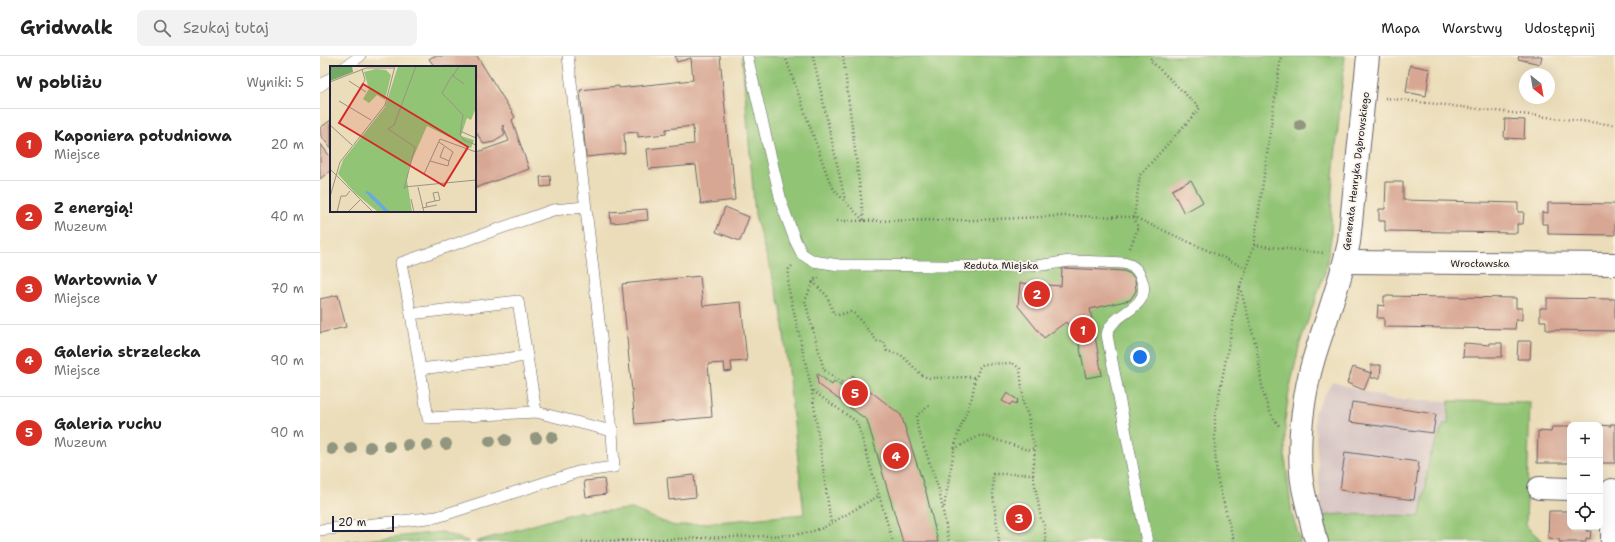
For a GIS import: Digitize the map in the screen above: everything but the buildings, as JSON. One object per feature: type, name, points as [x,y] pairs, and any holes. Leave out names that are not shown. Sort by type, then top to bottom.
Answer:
[{"type":"street","name":"Generała Henryka Dąbrowskiego","points":[[1317,542],[1301,472],[1302,431],[1307,386],[1314,359],[1345,262],[1350,234],[1368,56]]},
{"type":"street","name":"Wrocławska","points":[[1345,262],[1615,264]]},
{"type":"street","points":[[1539,488],[1567,489]]},
{"type":"street","points":[[1609,490],[1612,542]]},
{"type":"lane","points":[[346,66],[360,56]]},
{"type":"lane","points":[[320,530],[437,516],[578,472],[614,467],[612,431],[584,207],[568,56]]},
{"type":"lane","name":"Reduta Miejska","points":[[747,56],[782,205],[802,254],[812,261],[839,265],[1032,266],[1073,261],[1125,264]]},
{"type":"lane","points":[[320,86],[330,79]]},
{"type":"lane","points":[[584,207],[553,210],[401,263],[428,418],[536,412],[612,431]]},
{"type":"lane","points":[[1125,264],[1136,269],[1139,273],[1143,285],[1143,293],[1132,309],[1116,320],[1108,328],[1107,335],[1147,542]]},
{"type":"lane","points":[[411,314],[518,301],[536,412]]},
{"type":"lane","points":[[420,369],[527,356]]},
{"type":"path","points":[[786,56],[830,183],[865,221]]},
{"type":"path","points":[[813,56],[845,201]]},
{"type":"path","points":[[843,56],[865,221]]},
{"type":"path","points":[[1125,264],[1138,228],[1134,217],[1140,175],[1200,108],[1150,60],[1152,56]]},
{"type":"path","points":[[1234,542],[1217,478],[1214,450],[1215,416],[1240,286],[1254,246],[1281,56]]},
{"type":"path","points":[[1383,98],[1615,125]]},
{"type":"path","points":[[837,221],[975,220],[1062,216],[1134,217],[1246,268]]},
{"type":"path","points":[[1254,246],[1324,253]]},
{"type":"path","points":[[813,282],[839,265]]},
{"type":"path","points":[[789,269],[788,286],[812,391],[831,524]]},
{"type":"path","points":[[817,273],[805,301],[824,370],[846,385]]},
{"type":"path","points":[[813,282],[827,296],[834,314],[838,315],[850,312],[855,314],[878,341],[884,342],[887,351],[901,355],[922,375],[928,378],[976,376]]},
{"type":"path","points":[[1240,286],[1256,347],[1262,389],[1267,407],[1284,432]]},
{"type":"path","points":[[943,510],[958,434],[972,397],[979,368],[982,364],[1013,363],[1020,369],[1024,406],[1029,418],[1029,426],[1034,448],[1033,474],[1041,519],[1044,525],[1046,542]]},
{"type":"path","points":[[812,391],[857,422],[893,542]]},
{"type":"path","points":[[929,406],[917,414],[917,426],[939,490],[949,542]]},
{"type":"path","points":[[954,450],[981,435],[1028,450],[1034,448]]},
{"type":"path","points":[[999,542],[993,495],[993,474],[1033,474]]},
{"type":"path","points":[[582,542],[793,535],[823,528],[880,495]]},
{"type":"shaded area","points":[[1332,382],[1391,399],[1449,401],[1448,424],[1430,456],[1420,516],[1341,514],[1322,516],[1314,413]]},
{"type":"green space","points":[[742,56],[1345,56],[1332,189],[1331,238],[1325,272],[1300,343],[1289,392],[1285,420],[1285,456],[1292,515],[1301,542],[475,542],[581,511],[581,513],[632,509],[674,526],[804,514],[781,308],[755,215]]},
{"type":"green space","points":[[1449,401],[1530,402],[1526,526],[1543,542],[1331,542],[1322,516],[1341,514],[1420,516],[1430,456],[1444,424],[1448,424]]},
{"type":"green space","points":[[442,532],[470,542],[346,542]]},
{"type":"place","name":"Z energią!","points":[[1037,294]]},
{"type":"place","name":"Kaponiera południowa","points":[[1083,330]]},
{"type":"place","name":"Galeria ruchu","points":[[855,393]]},
{"type":"place","name":"Galeria strzelecka","points":[[896,456]]},
{"type":"place","name":"Wartownia V","points":[[1019,518]]}]
